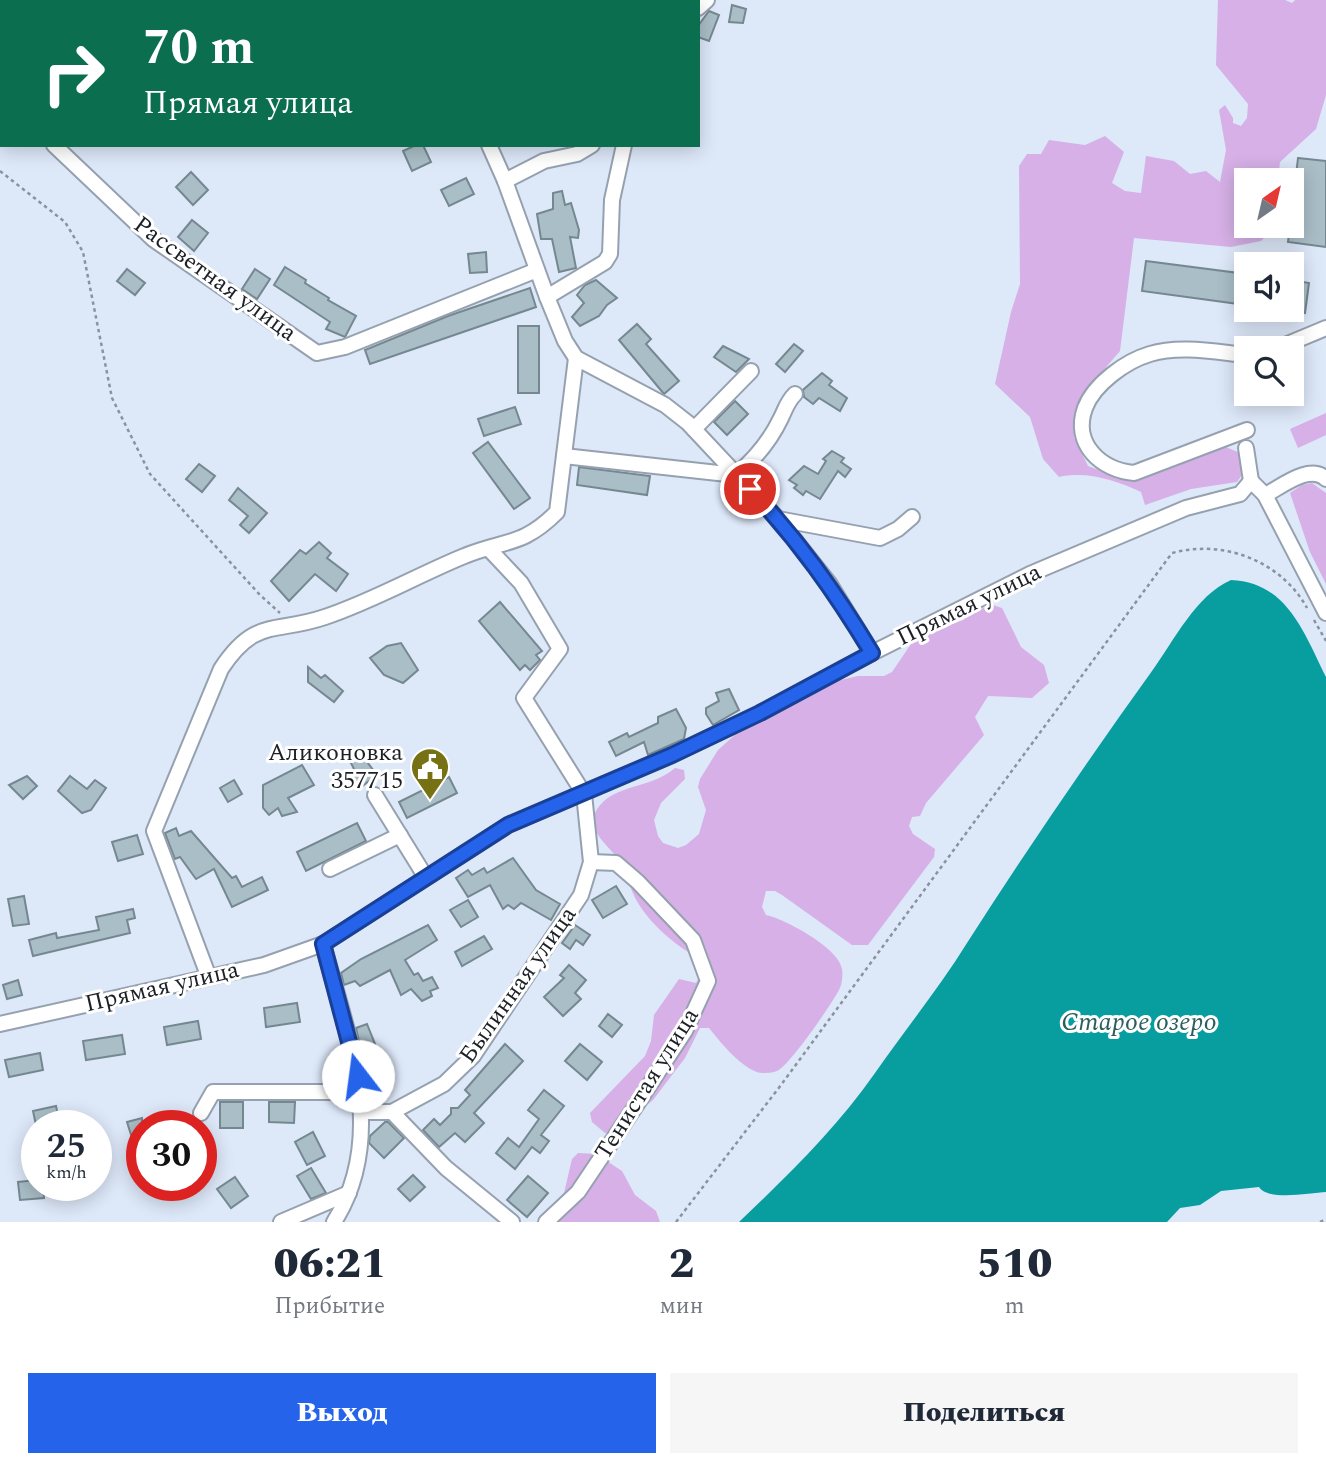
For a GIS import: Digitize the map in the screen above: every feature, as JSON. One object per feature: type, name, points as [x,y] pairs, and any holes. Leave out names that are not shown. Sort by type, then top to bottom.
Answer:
[{"type":"street","name":"Рассветная улица","points":[[56,147],[153,239],[317,353],[345,347],[537,270]]},
{"type":"street","points":[[490,147],[547,297],[565,341],[576,358],[665,405],[694,429],[778,519],[829,583],[872,653]]},
{"type":"street","points":[[505,181],[544,161],[577,154],[589,147]]},
{"type":"street","points":[[547,297],[605,262],[610,254],[612,200],[624,147]]},
{"type":"street","points":[[1304,337],[1326,328]]},
{"type":"street","points":[[1234,354],[1180,350],[1149,354],[1125,366],[1095,391],[1085,408],[1082,427],[1086,445],[1099,461],[1117,471],[1134,473],[1247,430]]},
{"type":"street","points":[[208,975],[154,831],[220,669],[234,649],[252,634],[273,626],[295,625],[323,618],[377,598],[463,556],[521,540],[541,528],[557,512],[576,358]]},
{"type":"street","points":[[694,429],[751,371]]},
{"type":"street","points":[[564,456],[736,475],[756,458],[782,416],[786,403],[795,394]]},
{"type":"street","points":[[1246,448],[1251,481],[1265,495],[1326,613]]},
{"type":"street","points":[[1265,495],[1311,472],[1321,474],[1326,479]]},
{"type":"street","name":"Прямая улица","points":[[0,1024],[208,975],[264,965],[323,944],[508,825],[584,794],[760,713],[1030,574],[1186,508],[1240,494],[1251,481]]},
{"type":"street","points":[[778,519],[880,538],[898,529],[912,517]]},
{"type":"street","points":[[489,548],[521,583],[560,649],[524,698],[584,794]]},
{"type":"street","name":"Былинная улица","points":[[362,1112],[391,1112],[443,1084],[473,1056],[581,895],[591,862],[584,794]]},
{"type":"street","points":[[375,795],[425,876]]},
{"type":"street","points":[[330,869],[400,835]]},
{"type":"street","name":"Тенистая улица","points":[[546,1222],[578,1192],[685,1031],[708,981],[694,940],[638,882],[616,863],[591,862]]},
{"type":"street","points":[[323,944],[360,1092],[362,1112],[359,1164],[349,1193],[334,1222]]},
{"type":"street","points":[[203,1110],[213,1092],[360,1092]]},
{"type":"street","points":[[391,1112],[446,1168],[512,1222]]},
{"type":"street","points":[[282,1222],[349,1193]]},
{"type":"path","points":[[0,171],[65,222],[83,252],[112,398],[150,474],[260,595],[295,625]]},
{"type":"path","points":[[676,1222],[781,1085],[1172,553],[1209,549],[1234,551],[1259,563],[1284,578],[1298,593],[1326,642]]},
{"type":"path","points":[[1320,1222],[1326,1219]]},
{"type":"shaded area","points":[[1218,0],[1285,0],[1292,3],[1295,0],[1326,0],[1326,95],[1316,129],[1280,162],[1279,168],[1234,168],[1234,238],[1264,238],[1261,241],[1231,247],[1134,238],[1120,351],[1082,395],[1074,415],[1074,437],[1088,466],[1117,477],[1133,480],[1221,445],[1240,453],[1242,475],[1237,482],[1191,489],[1145,505],[1141,492],[1111,480],[1080,475],[1059,477],[1043,459],[1030,417],[995,384],[1020,284],[1019,166],[1027,154],[1041,154],[1049,140],[1085,145],[1105,136],[1124,152],[1112,183],[1125,191],[1141,193],[1146,156],[1174,161],[1190,174],[1206,171],[1220,182],[1226,150],[1219,110],[1225,105],[1233,123],[1241,126],[1247,118],[1248,104],[1216,65]]},
{"type":"shaded area","points":[[1326,413],[1326,435],[1298,448],[1290,429]]},
{"type":"shaded area","points":[[1312,483],[1326,493],[1326,584],[1310,552],[1290,493],[1302,485]]},
{"type":"shaded area","points":[[990,604],[1002,608],[1021,647],[1044,665],[1049,683],[1032,698],[988,696],[975,717],[984,735],[926,803],[920,816],[912,817],[909,826],[913,834],[935,849],[934,857],[868,945],[852,945],[782,895],[775,891],[766,891],[762,907],[766,915],[798,928],[822,944],[832,952],[842,969],[839,990],[810,1034],[783,1066],[775,1072],[761,1073],[740,1061],[709,1028],[700,1028],[685,1058],[653,1100],[614,1132],[605,1133],[592,1122],[590,1113],[645,1056],[651,1041],[654,1015],[679,979],[696,983],[700,975],[700,959],[670,939],[644,912],[632,891],[624,865],[595,828],[593,820],[596,811],[603,802],[618,792],[657,779],[675,768],[684,770],[685,779],[661,803],[654,820],[658,836],[663,843],[678,848],[686,845],[699,834],[706,810],[698,787],[700,779],[718,750],[737,733],[832,682],[858,676],[884,676],[892,672],[915,638],[963,620]]},
{"type":"shaded area","points":[[578,1153],[596,1154],[622,1171],[635,1195],[656,1211],[660,1222],[545,1222],[564,1193],[572,1159]]},
{"type":"water","name":"Старое озеро","points":[[1231,580],[1250,583],[1280,600],[1301,628],[1326,677],[1326,1192],[1279,1195],[1259,1187],[1221,1191],[1200,1205],[1180,1208],[1167,1222],[739,1222],[811,1151],[860,1093],[945,976],[1058,806],[1196,607],[1218,587]]},
{"type":"building","points":[[732,5],[746,9],[743,23],[729,22]]},
{"type":"building","points":[[709,11],[719,15],[709,41],[700,38],[700,23]]},
{"type":"building","points":[[412,147],[424,147],[431,162],[412,171],[403,151]]},
{"type":"building","points":[[1298,158],[1326,161],[1326,247],[1288,242],[1288,238],[1304,238],[1304,168],[1297,168]]},
{"type":"building","points":[[191,172],[208,190],[193,205],[176,187]]},
{"type":"building","points":[[466,178],[474,194],[449,206],[441,190]]},
{"type":"building","points":[[562,191],[565,205],[571,203],[579,230],[578,238],[570,237],[576,268],[559,272],[552,239],[541,239],[537,214],[553,209],[553,193]]},
{"type":"building","points":[[192,220],[208,233],[194,251],[178,237]]},
{"type":"building","points":[[486,252],[487,272],[470,273],[468,254]]},
{"type":"building","points":[[1146,261],[1234,272],[1234,303],[1142,291]]},
{"type":"building","points":[[285,267],[306,280],[305,283],[329,298],[328,300],[356,316],[345,337],[326,329],[330,322],[274,285]]},
{"type":"building","points":[[127,269],[145,283],[135,295],[117,281]]},
{"type":"building","points":[[255,269],[270,279],[257,299],[242,289]]},
{"type":"building","points":[[596,280],[617,298],[607,305],[599,316],[580,326],[572,317],[584,303],[577,295],[585,285]]},
{"type":"building","points":[[1304,282],[1309,283],[1304,313]]},
{"type":"building","points":[[530,288],[536,307],[370,364],[365,350],[448,316]]},
{"type":"building","points":[[637,324],[651,339],[646,344],[679,381],[664,394],[619,340]]},
{"type":"building","points":[[518,326],[539,326],[539,393],[518,393]]},
{"type":"building","points":[[794,344],[803,351],[785,372],[776,364]]},
{"type":"building","points":[[723,346],[749,359],[736,372],[714,357]]},
{"type":"building","points":[[822,373],[832,381],[829,385],[847,398],[840,411],[819,398],[813,404],[804,397],[803,390]]},
{"type":"building","points":[[735,401],[748,414],[727,435],[714,422]]},
{"type":"building","points":[[515,407],[521,424],[484,436],[478,419]]},
{"type":"building","points":[[488,442],[530,498],[514,509],[473,453]]},
{"type":"building","points":[[832,451],[844,458],[841,462],[851,469],[845,477],[838,471],[820,499],[806,491],[803,495],[794,488],[797,485],[789,480],[804,466],[818,474],[826,461],[823,459]]},
{"type":"building","points":[[199,464],[215,476],[202,492],[186,479]]},
{"type":"building","points":[[579,467],[650,476],[647,495],[577,485]]},
{"type":"building","points":[[238,488],[267,513],[249,533],[240,525],[248,516],[229,500]]},
{"type":"building","points":[[319,542],[331,553],[327,558],[348,574],[336,591],[315,574],[289,601],[271,581],[300,550],[306,554]]},
{"type":"building","points":[[500,602],[542,651],[536,655],[540,660],[530,670],[525,665],[520,670],[479,621]]},
{"type":"building","points":[[401,643],[418,670],[403,683],[384,675],[370,658],[387,646]]},
{"type":"building","points":[[308,667],[321,678],[325,675],[343,691],[334,702],[308,682]]},
{"type":"building","points":[[729,689],[739,710],[713,725],[706,714],[706,708],[719,701],[716,693]]},
{"type":"building","points":[[676,709],[686,728],[684,739],[648,755],[644,742],[616,756],[609,742],[627,733],[629,737],[658,723],[658,717]]},
{"type":"building","points":[[361,754],[377,775],[357,790],[346,775],[354,769],[350,761]]},
{"type":"building","points":[[302,765],[314,785],[288,798],[297,812],[282,816],[278,808],[269,815],[263,808],[263,785]]},
{"type":"building","points":[[27,776],[37,786],[23,799],[9,785]]},
{"type":"building","points":[[70,776],[87,789],[95,780],[106,788],[91,810],[82,813],[58,791]]},
{"type":"building","points":[[449,777],[457,793],[407,818],[399,802]]},
{"type":"building","points":[[234,780],[242,794],[228,802],[220,788]]},
{"type":"building","points":[[357,823],[366,841],[306,871],[297,852]]},
{"type":"building","points":[[176,828],[179,836],[191,831],[232,878],[236,876],[242,887],[262,877],[268,890],[232,907],[214,869],[196,879],[180,857],[175,859],[165,833]]},
{"type":"building","points":[[137,835],[143,854],[118,861],[112,842]]},
{"type":"building","points":[[513,858],[536,890],[560,904],[551,920],[521,903],[514,909],[508,905],[503,909],[490,885],[468,897],[456,878],[468,870],[472,875],[484,868],[487,873]]},
{"type":"building","points":[[616,886],[627,904],[603,918],[592,900]]},
{"type":"building","points":[[24,896],[29,924],[13,926],[8,899]]},
{"type":"building","points":[[468,900],[478,917],[461,927],[450,910]]},
{"type":"building","points":[[133,909],[135,918],[127,920],[130,933],[33,956],[29,940],[56,933],[57,938],[99,930],[96,917]]},
{"type":"building","points":[[428,925],[437,940],[405,960],[414,975],[418,973],[423,981],[432,977],[438,988],[430,991],[432,996],[422,1001],[411,989],[401,995],[390,970],[360,986],[355,981],[344,985],[341,973],[361,959]]},
{"type":"building","points":[[575,925],[590,935],[583,945],[576,940],[570,949],[562,943]]},
{"type":"building","points":[[484,936],[492,949],[462,966],[455,952]]},
{"type":"building","points":[[569,965],[586,980],[575,993],[581,999],[563,1016],[544,997],[564,978],[560,975]]},
{"type":"building","points":[[18,980],[22,995],[7,999],[3,985]]},
{"type":"building","points":[[297,1003],[300,1022],[266,1027],[264,1008]]},
{"type":"building","points":[[608,1014],[622,1025],[612,1037],[599,1026]]},
{"type":"building","points":[[198,1021],[201,1039],[167,1045],[164,1027]]},
{"type":"building","points":[[367,1024],[377,1049],[362,1055],[356,1028]]},
{"type":"building","points":[[122,1035],[125,1054],[86,1060],[83,1041]]},
{"type":"building","points":[[505,1044],[523,1061],[474,1113],[484,1123],[465,1142],[455,1133],[439,1147],[423,1130],[434,1119],[440,1125],[451,1114],[451,1108],[458,1108],[470,1095],[465,1090]]},
{"type":"building","points":[[580,1044],[602,1062],[587,1080],[565,1061]]},
{"type":"building","points":[[40,1053],[43,1070],[9,1077],[5,1060]]},
{"type":"building","points":[[544,1090],[564,1106],[541,1135],[549,1141],[540,1153],[532,1147],[515,1169],[496,1153],[508,1138],[519,1147],[539,1119],[528,1110]]},
{"type":"building","points":[[220,1102],[243,1102],[243,1128],[220,1128]]},
{"type":"building","points":[[269,1102],[295,1102],[294,1123],[269,1122]]},
{"type":"building","points":[[56,1106],[57,1110],[38,1110]]},
{"type":"building","points":[[385,1122],[404,1138],[384,1158],[369,1143],[370,1136]]},
{"type":"building","points":[[313,1132],[325,1156],[307,1165],[295,1142]]},
{"type":"building","points":[[311,1168],[326,1193],[311,1199],[297,1176]]},
{"type":"building","points":[[413,1175],[425,1187],[410,1201],[398,1189]]},
{"type":"building","points":[[528,1176],[548,1193],[527,1217],[507,1200]]},
{"type":"building","points":[[235,1177],[248,1196],[231,1208],[217,1189]]},
{"type":"building","points":[[18,1182],[21,1182],[21,1200],[20,1200]]},
{"type":"place","name":"Аликоновка 357715","points":[[430,801]]},
{"type":"route","points":[[358,1076],[323,944],[508,825],[672,755],[760,713],[872,653],[829,583],[778,519],[750,489]]}]
